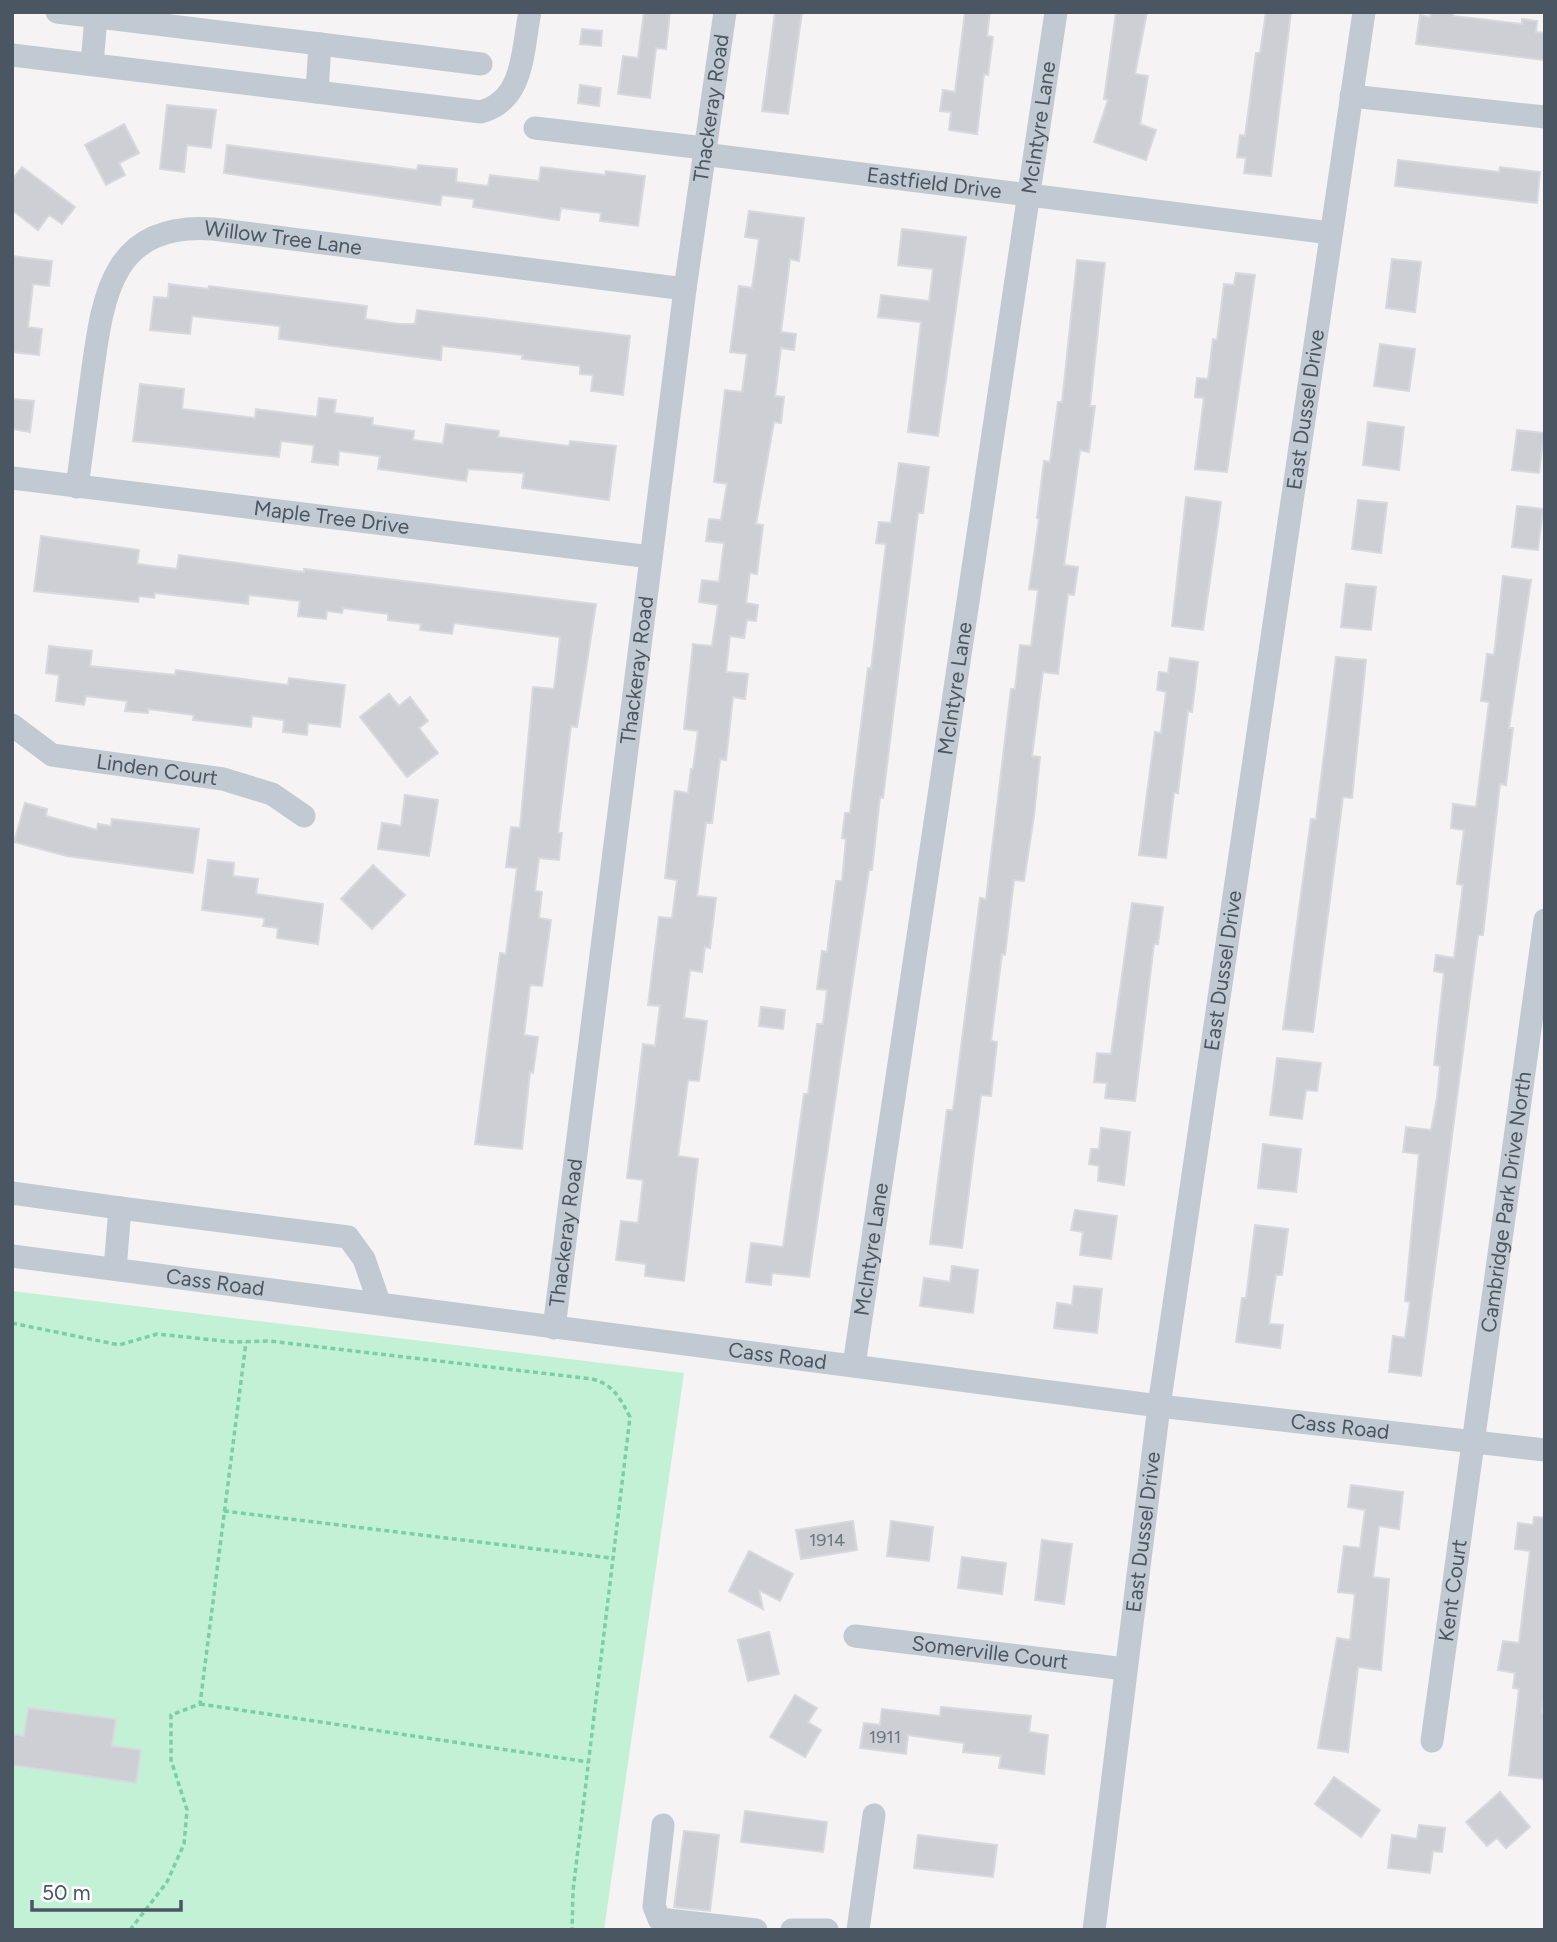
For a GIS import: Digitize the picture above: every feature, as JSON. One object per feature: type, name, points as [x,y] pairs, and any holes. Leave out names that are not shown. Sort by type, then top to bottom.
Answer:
[{"type":"street","points":[[57,12],[481,64]]},
{"type":"street","points":[[12,55],[481,112],[496,108],[516,86],[530,12]]},
{"type":"street","name":"Thackeray Road","points":[[555,1328],[685,289],[724,12]]},
{"type":"street","name":"McIntyre Lane","points":[[854,1365],[1056,12]]},
{"type":"street","name":"East Dussel Drive","points":[[1094,1930],[1159,1406],[1364,12]]},
{"type":"street","points":[[92,64],[96,17]]},
{"type":"street","points":[[317,92],[320,44]]},
{"type":"street","points":[[1351,96],[1545,117]]},
{"type":"street","name":"Eastfield Drive","points":[[535,128],[1330,233]]},
{"type":"street","name":"Willow Tree Lane","points":[[77,487],[100,322],[108,284],[122,263],[144,243],[172,231],[213,229],[685,289]]},
{"type":"street","name":"Maple Tree Drive","points":[[12,478],[651,557]]},
{"type":"street","name":"Linden Court","points":[[12,724],[52,755],[223,779],[272,794],[304,816]]},
{"type":"street","name":"Cambridge Park Drive North","points":[[1471,1440],[1545,920]]},
{"type":"street","points":[[12,1193],[348,1237],[364,1259],[379,1303]]},
{"type":"street","points":[[115,1269],[120,1208]]},
{"type":"street","name":"Cass Road","points":[[12,1256],[1159,1406],[1545,1450]]},
{"type":"street","name":"Kent Court","points":[[1432,1741],[1471,1440]]},
{"type":"street","name":"Somerville Court","points":[[855,1636],[1125,1670]]},
{"type":"street","points":[[858,1930],[874,1815]]},
{"type":"street","points":[[663,1825],[654,1906],[659,1919],[756,1930]]},
{"type":"street","points":[[792,1930],[827,1930]]},
{"type":"path","points":[[12,1323],[119,1345],[157,1334],[246,1342],[270,1341],[606,1382],[620,1396],[630,1416],[573,1891],[572,1930]]},
{"type":"path","points":[[200,1704],[246,1342]]},
{"type":"path","points":[[223,1511],[611,1558]]},
{"type":"path","points":[[130,1930],[167,1882],[184,1844],[187,1810],[171,1760],[171,1715],[200,1704],[588,1762]]},
{"type":"green space","points":[[12,1291],[684,1373],[604,1930],[12,1930]]},
{"type":"building","points":[[644,12],[670,12],[666,49],[656,48],[650,98],[618,94],[623,56],[638,58]]},
{"type":"building","points":[[775,12],[802,12],[788,114],[762,111]]},
{"type":"building","points":[[965,12],[990,12],[987,36],[993,37],[988,75],[984,74],[977,134],[949,130],[951,112],[940,111],[943,90],[955,92]]},
{"type":"building","points":[[1116,12],[1147,12],[1135,74],[1148,76],[1140,124],[1156,130],[1146,160],[1094,142],[1108,100],[1104,99]]},
{"type":"building","points":[[1266,12],[1291,12],[1271,176],[1244,173],[1246,158],[1237,157],[1240,135],[1245,136],[1256,53],[1260,53]]},
{"type":"building","points":[[1431,12],[1454,12],[1453,16],[1522,24],[1522,19],[1537,21],[1536,32],[1545,33],[1545,60],[1416,44],[1420,15],[1430,17]]},
{"type":"building","points":[[582,29],[602,31],[601,46],[580,44]]},
{"type":"building","points":[[580,85],[601,88],[599,106],[578,103]]},
{"type":"building","points":[[167,105],[216,110],[211,148],[187,145],[184,172],[160,169]]},
{"type":"building","points":[[124,124],[139,153],[119,163],[125,175],[106,185],[85,145]]},
{"type":"building","points":[[227,145],[417,170],[418,165],[457,169],[456,182],[488,186],[490,175],[539,181],[541,167],[605,175],[606,171],[645,176],[638,226],[600,221],[601,213],[561,208],[559,220],[473,207],[474,199],[442,195],[440,205],[224,173]]},
{"type":"building","points":[[1398,160],[1499,172],[1500,167],[1540,172],[1537,203],[1395,186]]},
{"type":"building","points":[[22,167],[75,207],[62,224],[49,215],[38,230],[12,210],[12,180]]},
{"type":"building","points":[[749,211],[804,218],[799,261],[790,259],[781,332],[796,334],[794,350],[781,348],[775,396],[784,397],[781,423],[774,422],[756,524],[763,525],[757,574],[750,573],[746,603],[758,605],[756,621],[747,620],[744,638],[730,636],[726,672],[748,674],[745,699],[733,697],[726,760],[720,759],[712,823],[706,823],[697,896],[716,898],[710,948],[705,947],[702,972],[690,970],[684,1018],[707,1021],[699,1081],[688,1080],[678,1156],[698,1159],[684,1281],[645,1276],[646,1264],[616,1260],[621,1221],[638,1223],[643,1180],[627,1178],[643,1044],[655,1046],[660,1006],[648,1005],[659,917],[672,918],[677,880],[665,878],[675,791],[688,793],[698,731],[684,729],[693,644],[712,646],[718,605],[699,602],[702,580],[719,582],[724,543],[706,541],[709,519],[721,520],[727,484],[714,482],[725,390],[742,392],[747,354],[730,352],[739,286],[752,288],[759,239],[745,237]]},
{"type":"building","points":[[902,229],[966,237],[938,436],[908,432],[921,322],[878,317],[881,295],[929,301],[933,269],[898,265]]},
{"type":"building","points":[[12,256],[52,261],[49,286],[33,284],[28,327],[42,329],[39,355],[12,352]]},
{"type":"building","points":[[1392,259],[1421,262],[1415,312],[1386,308]]},
{"type":"building","points":[[1077,260],[1105,263],[1090,406],[1095,406],[1089,452],[1080,450],[1064,565],[1078,567],[1074,595],[1068,594],[1058,674],[1043,672],[1032,756],[1040,757],[1034,816],[1024,881],[1014,880],[991,1041],[997,1042],[991,1096],[981,1095],[962,1248],[930,1244],[947,1110],[953,1110],[980,898],[986,899],[1011,689],[1015,689],[1020,645],[1031,646],[1038,590],[1029,589],[1037,518],[1044,461],[1050,462],[1058,402],[1062,402]]},
{"type":"building","points":[[1236,273],[1255,275],[1227,472],[1195,469],[1204,398],[1195,397],[1197,378],[1208,379],[1213,339],[1217,340],[1224,284],[1234,285]]},
{"type":"building","points":[[169,284],[208,289],[209,286],[367,306],[365,319],[399,324],[415,324],[417,310],[630,336],[623,395],[591,391],[593,375],[580,374],[580,366],[522,359],[523,355],[442,346],[441,360],[279,339],[280,326],[192,316],[190,334],[150,330],[154,297],[168,298]]},
{"type":"building","points":[[1380,344],[1415,349],[1409,391],[1374,386]]},
{"type":"building","points":[[140,384],[184,389],[182,409],[255,418],[256,409],[317,417],[319,398],[336,400],[334,413],[373,418],[372,425],[414,431],[413,440],[443,444],[446,424],[499,431],[498,437],[569,446],[570,441],[616,446],[609,500],[522,488],[524,473],[468,469],[466,481],[378,469],[380,456],[339,451],[338,465],[312,462],[314,445],[281,441],[279,457],[133,441]]},
{"type":"building","points":[[12,399],[34,401],[30,432],[12,429]]},
{"type":"building","points":[[1368,422],[1404,427],[1399,470],[1363,465]]},
{"type":"building","points":[[1517,430],[1544,433],[1539,473],[1512,470]]},
{"type":"building","points":[[899,463],[929,467],[923,513],[918,513],[883,798],[880,797],[872,870],[869,870],[809,1277],[772,1273],[771,1285],[746,1282],[751,1243],[783,1247],[804,1094],[808,1094],[817,1024],[823,1024],[827,990],[817,989],[822,951],[827,952],[836,881],[842,881],[846,839],[842,838],[845,813],[850,813],[868,668],[871,669],[886,544],[876,543],[879,522],[891,523]]},
{"type":"building","points":[[1186,497],[1221,502],[1203,630],[1172,626]]},
{"type":"building","points":[[1358,500],[1387,503],[1381,553],[1352,549]]},
{"type":"building","points":[[1517,506],[1543,509],[1538,550],[1512,547]]},
{"type":"building","points":[[41,536],[139,550],[137,564],[177,569],[179,555],[304,572],[304,569],[596,604],[577,727],[571,726],[558,833],[562,833],[559,860],[539,858],[535,891],[542,892],[539,918],[551,920],[542,986],[530,985],[524,1035],[538,1037],[533,1073],[530,1072],[522,1149],[475,1144],[500,953],[506,954],[517,868],[506,867],[511,827],[520,828],[533,687],[554,689],[560,637],[454,623],[452,634],[420,630],[421,624],[388,620],[388,614],[343,608],[342,613],[327,611],[326,619],[298,616],[300,601],[249,595],[248,604],[155,593],[154,598],[139,596],[138,602],[34,591]]},
{"type":"building","points":[[1503,576],[1531,580],[1509,728],[1513,728],[1506,785],[1500,784],[1483,935],[1478,935],[1421,1376],[1389,1372],[1393,1336],[1405,1338],[1410,1302],[1405,1301],[1419,1154],[1403,1152],[1406,1127],[1431,1130],[1437,1098],[1440,1066],[1434,1065],[1444,973],[1434,971],[1436,955],[1454,958],[1463,885],[1457,884],[1464,830],[1451,828],[1453,804],[1476,807],[1489,702],[1481,701],[1487,654],[1494,655]]},
{"type":"building","points":[[1346,584],[1376,587],[1371,630],[1341,627]]},
{"type":"building","points":[[49,646],[92,651],[90,666],[175,675],[176,670],[288,685],[289,678],[345,685],[340,727],[308,723],[307,735],[283,732],[284,720],[252,716],[251,727],[193,720],[194,715],[148,709],[148,713],[125,711],[127,701],[86,696],[84,705],[56,701],[59,675],[46,673]]},
{"type":"building","points":[[1336,657],[1366,660],[1352,798],[1343,797],[1313,1032],[1283,1029],[1311,819],[1316,819]]},
{"type":"building","points":[[1170,658],[1198,662],[1192,712],[1188,711],[1178,793],[1174,793],[1166,858],[1139,855],[1155,732],[1161,733],[1166,692],[1157,690],[1159,672],[1168,673]]},
{"type":"building","points":[[389,694],[399,706],[410,697],[428,721],[419,728],[438,753],[407,777],[360,717]]},
{"type":"building","points":[[405,795],[438,800],[429,856],[378,849],[382,823],[401,826]]},
{"type":"building","points":[[25,803],[47,809],[46,816],[97,830],[98,824],[111,826],[112,819],[199,829],[193,873],[67,856],[14,842]]},
{"type":"building","points":[[208,860],[234,863],[233,876],[258,879],[256,894],[323,904],[318,944],[277,938],[278,928],[263,926],[265,918],[202,910]]},
{"type":"building","points":[[373,865],[405,895],[372,929],[341,899]]},
{"type":"building","points":[[1132,903],[1163,907],[1158,944],[1154,944],[1135,1101],[1105,1098],[1107,1083],[1094,1082],[1097,1053],[1111,1054]]},
{"type":"building","points":[[761,1007],[785,1010],[783,1029],[759,1026]]},
{"type":"building","points":[[1277,1058],[1321,1063],[1317,1091],[1306,1090],[1302,1119],[1270,1115]]},
{"type":"building","points":[[1101,1128],[1130,1132],[1124,1185],[1098,1181],[1099,1166],[1089,1164],[1091,1149],[1099,1149]]},
{"type":"building","points":[[1263,1144],[1301,1149],[1296,1192],[1258,1188]]},
{"type":"building","points":[[1075,1210],[1117,1216],[1111,1259],[1080,1255],[1083,1232],[1071,1230]]},
{"type":"building","points":[[1255,1225],[1288,1229],[1282,1275],[1276,1275],[1269,1324],[1283,1325],[1280,1348],[1236,1342],[1242,1298],[1246,1298]]},
{"type":"building","points":[[952,1266],[978,1270],[973,1313],[920,1306],[924,1278],[950,1282]]},
{"type":"building","points":[[1074,1286],[1102,1289],[1097,1333],[1054,1328],[1057,1303],[1072,1305]]},
{"type":"building","points":[[1351,1485],[1403,1492],[1399,1529],[1379,1526],[1373,1577],[1389,1579],[1381,1670],[1358,1667],[1348,1752],[1318,1748],[1337,1638],[1350,1640],[1355,1594],[1338,1592],[1344,1546],[1360,1548],[1365,1510],[1348,1507]]},
{"type":"building","points":[[1534,1517],[1545,1518],[1545,1690],[1542,1712],[1545,1712],[1545,1779],[1509,1775],[1519,1689],[1513,1688],[1515,1673],[1498,1670],[1503,1641],[1519,1643],[1530,1551],[1515,1549],[1518,1523],[1533,1525]]},
{"type":"building","points":[[853,1521],[857,1550],[801,1559],[796,1530]]},
{"type":"building","points":[[891,1521],[933,1527],[929,1561],[887,1556]]},
{"type":"building","points":[[1042,1540],[1072,1544],[1064,1604],[1035,1600]]},
{"type":"building","points":[[749,1551],[793,1574],[780,1601],[759,1590],[763,1609],[729,1591]]},
{"type":"building","points":[[962,1557],[1006,1563],[1002,1594],[958,1588]]},
{"type":"building","points":[[769,1632],[779,1674],[748,1681],[738,1640]]},
{"type":"building","points":[[795,1695],[817,1708],[808,1722],[821,1730],[805,1757],[770,1737]]},
{"type":"building","points":[[941,1707],[1031,1716],[1029,1732],[1048,1735],[1044,1774],[999,1768],[1001,1756],[963,1752],[964,1743],[908,1735],[906,1754],[860,1748],[864,1723],[880,1725],[882,1709],[940,1716]]},
{"type":"building","points":[[28,1708],[116,1719],[112,1746],[141,1750],[136,1783],[12,1765],[12,1734],[24,1736]]},
{"type":"building","points":[[1334,1777],[1380,1810],[1361,1837],[1315,1804]]},
{"type":"building","points":[[1500,1792],[1530,1827],[1506,1848],[1497,1838],[1487,1846],[1466,1822]]},
{"type":"building","points":[[745,1811],[827,1822],[823,1852],[741,1842]]},
{"type":"building","points":[[1419,1825],[1445,1828],[1442,1852],[1433,1851],[1430,1873],[1388,1868],[1392,1835],[1417,1839]]},
{"type":"building","points":[[684,1831],[719,1835],[710,1911],[674,1907]]},
{"type":"building","points":[[918,1835],[997,1845],[993,1877],[914,1868]]}]
